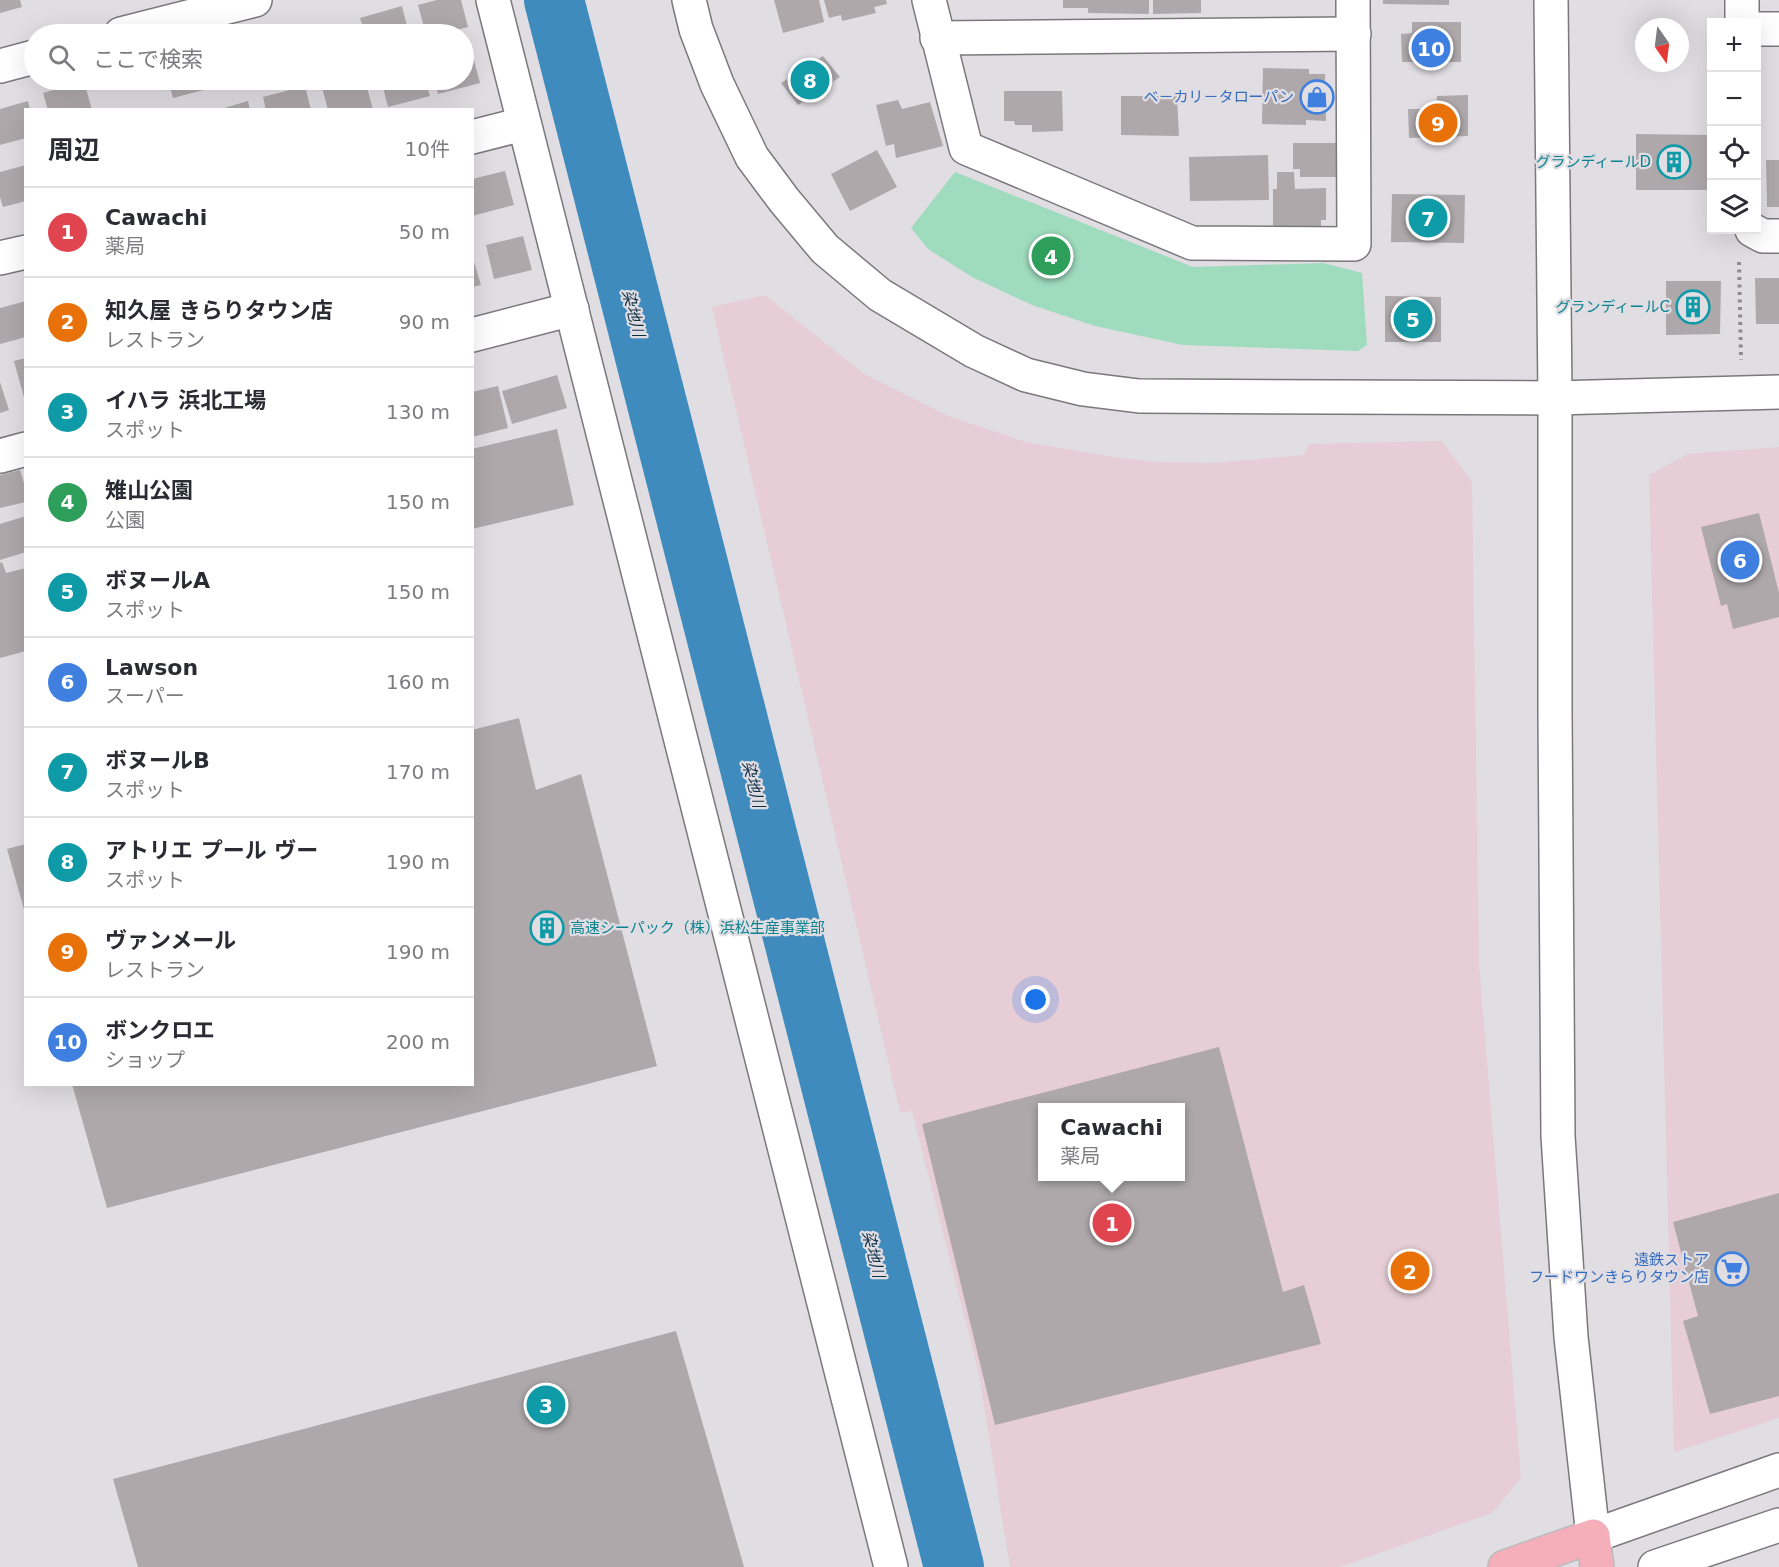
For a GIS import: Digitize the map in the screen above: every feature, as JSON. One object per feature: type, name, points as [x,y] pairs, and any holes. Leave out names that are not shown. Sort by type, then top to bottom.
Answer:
[{"type":"main road","points":[[1505,1567],[1595,1552]]},
{"type":"street","points":[[160,24],[255,0]]},
{"type":"street","points":[[493,0],[891,1567]]},
{"type":"street","points":[[689,0],[696,29],[717,84],[752,157],[825,249],[880,295],[984,356],[1026,375],[1054,383],[1139,396],[1555,398],[1779,392]]},
{"type":"street","points":[[929,0],[966,148],[1192,243],[1354,244],[1353,0]]},
{"type":"street","points":[[1551,0],[1558,1136],[1571,1337],[1595,1552],[1779,1470]]},
{"type":"street","points":[[1742,0],[1742,18]]},
{"type":"street","points":[[1761,29],[1779,29]]},
{"type":"street","points":[[938,38],[1354,34]]},
{"type":"street","points":[[0,66],[24,60]]},
{"type":"street","points":[[474,136],[523,124]]},
{"type":"street","points":[[1746,242],[1763,237],[1779,237]]},
{"type":"street","points":[[0,258],[24,252]]},
{"type":"street","points":[[474,334],[572,309]]},
{"type":"street","points":[[0,456],[24,450]]},
{"type":"street","points":[[1655,1567],[1779,1524]]},
{"type":"path","points":[[1741,360],[1746,242]]},
{"type":"shaded area","points":[[765,295],[864,374],[948,416],[1026,442],[1112,457],[1157,462],[1213,463],[1304,455],[1309,444],[1442,441],[1472,482],[1479,963],[1521,1478],[1492,1513],[1340,1567],[1010,1567],[979,1374],[912,1111],[900,1112],[712,307]]},
{"type":"shaded area","points":[[1779,447],[1779,1418],[1674,1452],[1649,475],[1688,454]]},
{"type":"green space","points":[[955,172],[1193,267],[1323,263],[1362,273],[1367,345],[1358,351],[1183,345],[1095,326],[1032,305],[972,277],[928,249],[911,228]]},
{"type":"building","points":[[0,0],[20,0],[22,7],[0,13]]},
{"type":"building","points":[[437,0],[461,0],[467,24],[423,24],[418,5]]},
{"type":"building","points":[[774,0],[819,0],[824,22],[783,33]]},
{"type":"building","points":[[824,0],[886,0],[887,4],[874,7],[876,13],[842,21],[841,15],[829,18]]},
{"type":"building","points":[[1063,0],[1149,0],[1149,14],[1088,13],[1088,8],[1063,8]]},
{"type":"building","points":[[1153,0],[1201,0],[1201,13],[1153,14]]},
{"type":"building","points":[[1383,0],[1449,0],[1449,5],[1383,4]]},
{"type":"building","points":[[402,6],[406,24],[362,24],[360,18]]},
{"type":"building","points":[[1412,22],[1461,22],[1461,62],[1402,62],[1401,34],[1412,33]]},
{"type":"building","points":[[823,56],[840,77],[798,105],[781,83]]},
{"type":"building","points":[[474,60],[480,83],[474,85]]},
{"type":"building","points":[[1263,68],[1309,69],[1309,74],[1325,74],[1326,121],[1306,120],[1306,125],[1262,124]]},
{"type":"building","points":[[53,90],[86,90],[91,108],[47,108],[43,93]]},
{"type":"building","points":[[171,90],[204,90],[173,98]]},
{"type":"building","points":[[290,90],[306,90],[310,108],[266,108],[263,97]]},
{"type":"building","points":[[323,90],[368,90],[372,108],[327,108]]},
{"type":"building","points":[[384,90],[428,90],[430,96],[388,107]]},
{"type":"building","points":[[437,90],[453,90],[438,94]]},
{"type":"building","points":[[1004,91],[1062,91],[1063,131],[1032,132],[1032,125],[1015,125],[1014,121],[1004,121]]},
{"type":"building","points":[[1468,95],[1468,136],[1409,138],[1408,109],[1436,109],[1437,96]]},
{"type":"building","points":[[1121,96],[1177,96],[1179,136],[1121,135]]},
{"type":"building","points":[[898,100],[902,109],[930,102],[943,146],[896,158],[894,144],[886,146],[876,105]]},
{"type":"building","points":[[28,101],[30,108],[24,108],[24,139],[0,145],[0,109]]},
{"type":"building","points":[[248,101],[250,108],[224,108]]},
{"type":"building","name":"グランディールD","points":[[1636,134],[1707,135],[1707,190],[1636,190]]},
{"type":"building","points":[[1293,143],[1337,143],[1337,177],[1300,177],[1300,169],[1293,169]]},
{"type":"building","points":[[877,150],[897,187],[850,211],[831,174]]},
{"type":"building","points":[[1268,155],[1269,200],[1190,201],[1189,157]]},
{"type":"building","points":[[1766,160],[1779,160],[1779,207],[1767,207]]},
{"type":"building","points":[[24,166],[24,202],[3,207],[0,197],[0,172]]},
{"type":"building","points":[[505,171],[514,205],[474,215],[474,179]]},
{"type":"building","points":[[1277,172],[1294,172],[1295,189],[1326,188],[1326,220],[1321,220],[1321,227],[1273,227],[1273,189],[1277,189]]},
{"type":"building","points":[[1392,194],[1465,195],[1464,243],[1391,242]]},
{"type":"building","points":[[523,236],[532,270],[494,279],[486,245]]},
{"type":"building","points":[[474,262],[481,285],[474,287]]},
{"type":"building","points":[[1755,278],[1779,278],[1779,324],[1756,324]]},
{"type":"building","name":"グランディールC","points":[[1666,281],[1721,281],[1720,334],[1666,335]]},
{"type":"building","points":[[1385,296],[1441,297],[1441,342],[1385,342]]},
{"type":"building","points":[[24,302],[24,338],[0,344],[0,308]]},
{"type":"building","points":[[24,358],[24,397],[14,361]]},
{"type":"building","points":[[557,375],[567,408],[512,424],[502,391]]},
{"type":"building","points":[[0,382],[9,410],[0,413]]},
{"type":"building","points":[[498,386],[508,428],[474,436],[474,392]]},
{"type":"building","points":[[557,429],[574,505],[474,529],[474,449]]},
{"type":"building","points":[[20,470],[24,483],[24,502],[0,508],[0,475]]},
{"type":"building","points":[[1759,513],[1779,593],[1779,617],[1733,629],[1727,604],[1721,606],[1701,527]]},
{"type":"building","points":[[24,517],[24,553],[0,560],[0,524]]},
{"type":"building","points":[[2,562],[6,573],[24,568],[24,652],[0,658],[0,563]]},
{"type":"building","name":"高速シーパック（株）浜松生産事業部","points":[[519,718],[536,790],[581,774],[657,1066],[107,1208],[73,1086],[474,1086],[474,729]]},
{"type":"building","points":[[24,845],[24,909],[7,849]]},
{"type":"building","points":[[1219,1047],[1283,1292],[1304,1285],[1321,1344],[995,1425],[922,1124]]},
{"type":"building","name":"遠鉄ストア フードワンきらりタウン店","points":[[1779,1193],[1779,1396],[1710,1414],[1683,1321],[1698,1316],[1673,1222]]},
{"type":"building","points":[[676,1331],[744,1567],[138,1567],[113,1479]]},
{"type":"waterway","name":"染地川","points":[[554,0],[954,1567]]},
{"type":"place","name":"ボンクロエ","points":[[1431,48]]},
{"type":"place","name":"アトリエ プール ヴー","points":[[810,80]]},
{"type":"place","name":"ベ－カリ－タローパン","points":[[1317,97]]},
{"type":"place","name":"ヴァンメール","points":[[1438,123]]},
{"type":"place","name":"グランディールD","points":[[1674,162]]},
{"type":"place","name":"ボヌールB","points":[[1428,218]]},
{"type":"place","name":"雉山公園","points":[[1051,256]]},
{"type":"place","name":"グランディールC","points":[[1693,307]]},
{"type":"place","name":"ボヌールA","points":[[1413,319]]},
{"type":"place","name":"Lawson","points":[[1740,560]]},
{"type":"place","name":"高速シーパック（株）浜松生産事業部","points":[[547,928]]},
{"type":"place","name":"Cawachi","points":[[1112,1223]]},
{"type":"place","name":"遠鉄ストア フードワンきらりタウン店","points":[[1732,1269]]},
{"type":"place","name":"知久屋 きらりタウン店","points":[[1410,1271]]},
{"type":"place","name":"イハラ 浜北工場","points":[[546,1405]]}]
